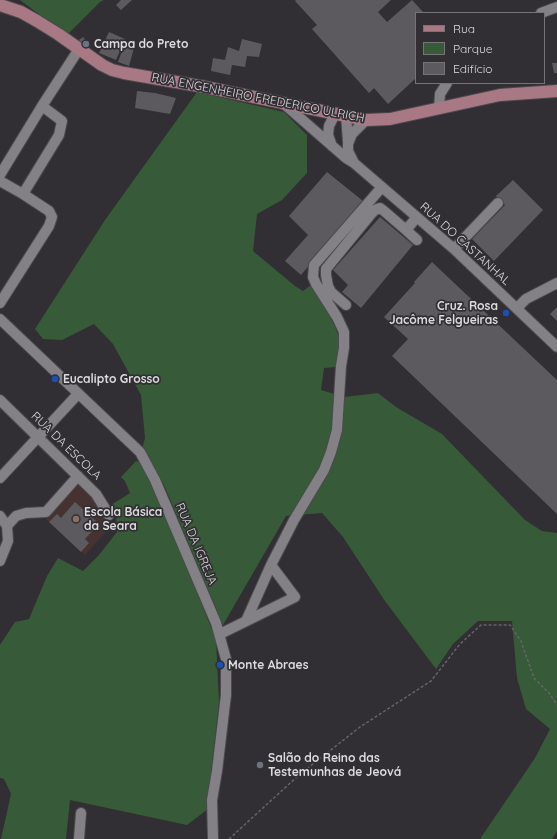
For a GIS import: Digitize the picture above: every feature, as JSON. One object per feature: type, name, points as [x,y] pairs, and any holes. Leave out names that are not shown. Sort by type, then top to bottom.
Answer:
[{"type":"main road","name":"RUA ENGENHEIRO FREDERICO ULRICH","points":[[0,6],[21,12],[58,34],[102,65],[124,74],[205,87],[366,120],[390,119],[500,95],[557,91]]},
{"type":"street","points":[[544,12],[557,7]]},
{"type":"street","points":[[0,175],[79,49]]},
{"type":"street","points":[[440,108],[440,94],[446,84]]},
{"type":"street","name":"RUA DO CASTANHAL","points":[[283,104],[346,158],[354,162],[454,249],[557,347]]},
{"type":"street","points":[[23,194],[59,135],[62,120],[42,106]]},
{"type":"street","points":[[332,146],[328,135],[329,126],[333,118],[342,114]]},
{"type":"street","name":"RUA DO CASTANHAL","points":[[342,114],[348,151],[354,162]]},
{"type":"street","points":[[348,144],[352,134],[366,120]]},
{"type":"street","points":[[0,181],[49,211],[52,217],[49,226],[0,302]]},
{"type":"street","points":[[246,621],[271,565],[301,507],[324,470],[337,430],[340,366],[344,348],[344,332],[337,317],[316,284],[313,277],[314,265],[382,187]]},
{"type":"street","points":[[454,249],[498,203]]},
{"type":"street","points":[[346,305],[331,292],[328,286],[326,269],[375,210],[380,208],[417,240]]},
{"type":"street","points":[[406,230],[417,217]]},
{"type":"street","points":[[517,308],[526,298],[557,283]]},
{"type":"street","name":"RUA DA IGREJA","points":[[0,320],[140,452],[155,480],[220,634],[226,659],[226,695],[212,800],[213,839]]},
{"type":"street","points":[[0,478],[78,394]]},
{"type":"street","name":"RUA DA ESCOLA","points":[[0,400],[96,494],[109,515]]},
{"type":"street","points":[[7,526],[16,516],[26,513],[46,512],[78,476]]},
{"type":"street","points":[[0,516],[7,526],[8,541],[0,561]]},
{"type":"street","points":[[220,634],[295,597],[271,565]]},
{"type":"street","points":[[79,839],[81,813]]},
{"type":"path","points":[[229,839],[299,774],[360,727],[431,681],[460,644],[481,625],[510,626],[521,641],[534,678],[549,693],[557,705]]},
{"type":"shaded area","name":"Escola Básica da Seara","points":[[80,483],[95,499],[94,503],[98,505],[107,521],[108,527],[106,532],[85,555],[46,519]]},
{"type":"green space","points":[[20,0],[104,0],[100,2],[67,35]]},
{"type":"green space","points":[[197,92],[284,112],[307,135],[307,173],[282,200],[257,214],[253,251],[303,291],[311,285],[326,306],[341,341],[336,367],[324,368],[321,390],[344,397],[378,393],[396,407],[442,434],[525,520],[542,531],[557,533],[557,831],[552,839],[480,839],[535,758],[550,729],[526,709],[517,678],[512,621],[478,621],[453,644],[436,669],[385,601],[343,537],[322,513],[286,516],[223,625],[164,485],[142,449],[145,438],[141,395],[113,344],[94,324],[62,340],[43,339],[35,329],[105,220]]},
{"type":"green space","points":[[136,461],[142,463],[179,547],[216,640],[219,702],[208,809],[187,825],[70,800],[66,839],[1,839],[11,794],[4,779],[0,778],[0,645],[15,622],[29,619],[47,576],[58,558],[83,571],[99,555],[117,532],[116,514],[111,505],[130,493],[125,481],[121,477]]},
{"type":"building","points":[[121,0],[132,0],[121,10],[116,5]]},
{"type":"building","points":[[391,0],[378,12],[387,22],[412,0],[423,12],[415,12],[415,79],[388,104],[374,88],[369,93],[312,29],[317,25],[295,1]]},
{"type":"building","points":[[109,32],[125,39],[116,60],[99,53]]},
{"type":"building","points":[[83,37],[87,42],[83,45],[79,40]]},
{"type":"building","points":[[242,39],[262,44],[259,57],[247,56],[245,67],[232,65],[230,75],[211,71],[213,58],[225,60],[228,47],[239,51]]},
{"type":"building","points":[[125,43],[134,48],[129,66],[118,62]]},
{"type":"building","points":[[552,63],[557,63],[557,73],[554,73]]},
{"type":"building","points":[[137,91],[155,93],[176,98],[170,114],[135,108]]},
{"type":"building","points":[[327,172],[363,201],[301,275],[285,261],[308,235],[289,216]]},
{"type":"building","points":[[513,180],[543,210],[494,261],[472,239],[505,205],[496,196]]},
{"type":"building","points":[[380,217],[413,245],[361,308],[342,292],[348,285],[333,270]]},
{"type":"building","points":[[432,262],[557,380],[557,514],[392,356],[408,339],[384,317]]},
{"type":"building","points":[[557,307],[557,321],[550,314]]},
{"type":"building","points":[[75,502],[99,524],[85,539],[89,543],[81,552],[49,522],[57,514],[61,518]]},
{"type":"place","name":"Campa do Preto","points":[[86,44]]},
{"type":"place","name":"Cruz. Rosa Jacôme Felgueiras","points":[[506,313]]},
{"type":"place","name":"Eucalipto Grosso","points":[[55,379]]},
{"type":"place","name":"Escola Básica da Seara","points":[[76,519]]},
{"type":"place","name":"Monte Abraes","points":[[220,665]]},
{"type":"place","name":"Salão do Reino das Testemunhas de Jeová","points":[[260,765]]}]
